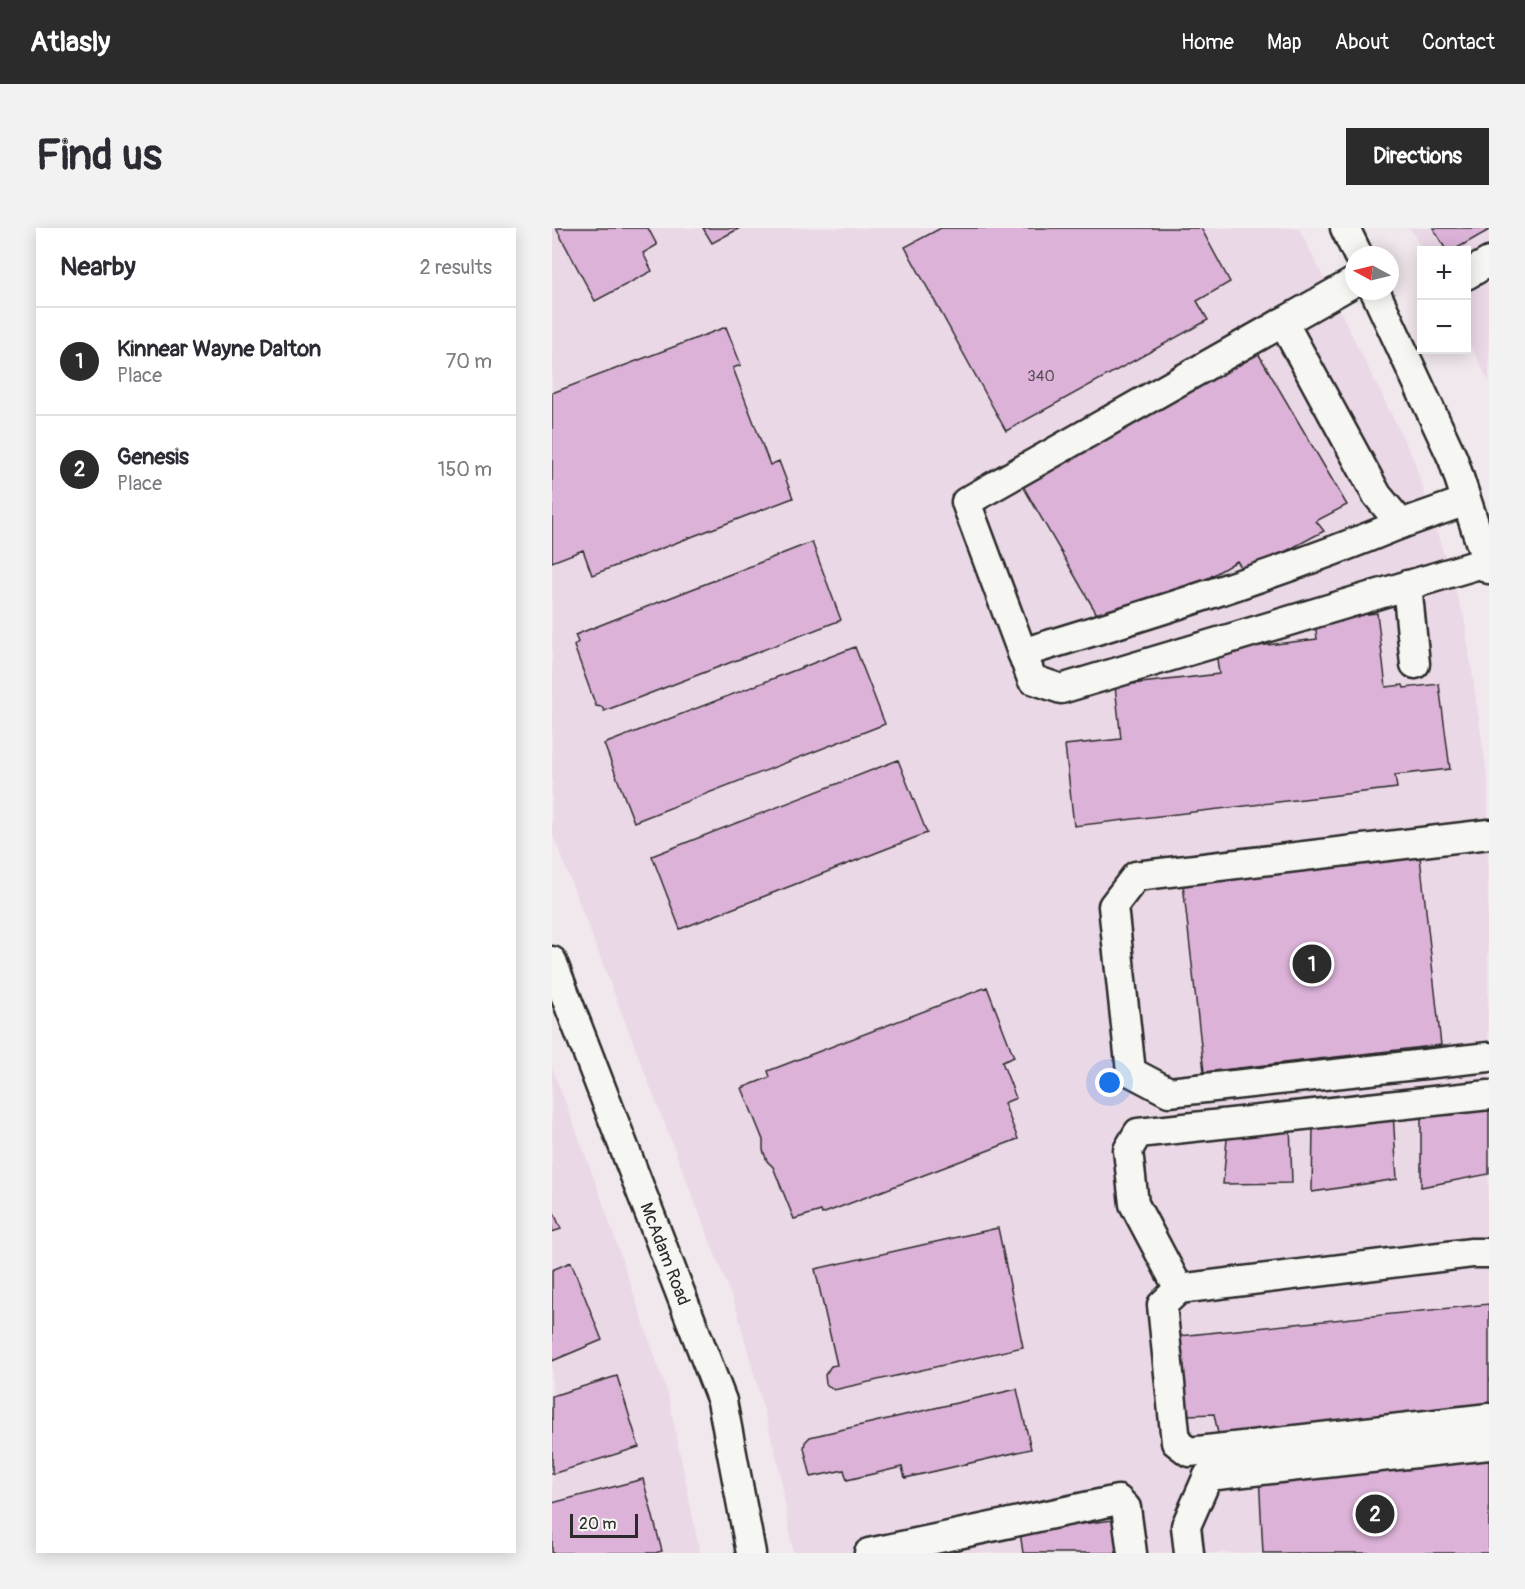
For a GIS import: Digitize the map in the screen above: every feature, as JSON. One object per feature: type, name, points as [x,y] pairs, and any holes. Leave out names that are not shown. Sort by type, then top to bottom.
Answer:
[{"type":"street","points":[[1345,228],[1354,246]]},
{"type":"street","points":[[1471,273],[1489,262]]},
{"type":"street","points":[[1345,287],[966,502],[1032,679],[1061,689],[1407,585],[1488,566],[1453,459],[1379,300]]},
{"type":"street","points":[[1283,322],[1377,495],[1401,524]]},
{"type":"street","points":[[1022,653],[1192,601],[1467,501]]},
{"type":"street","points":[[1407,585],[1415,664]]},
{"type":"street","points":[[1489,834],[1136,876],[1113,906],[1131,1072],[1169,1092],[1489,1057]]},
{"type":"street","name":"McAdam Road","points":[[552,961],[722,1401],[751,1553]]},
{"type":"street","points":[[1179,1288],[1134,1204],[1128,1150],[1138,1133],[1489,1095]]},
{"type":"street","points":[[1489,1253],[1472,1253],[1179,1288],[1162,1305],[1176,1442],[1189,1452],[1489,1418]]},
{"type":"street","points":[[1189,1553],[1186,1526],[1208,1476],[1489,1445]]},
{"type":"street","points":[[869,1553],[983,1541],[1118,1500],[1126,1508],[1132,1553]]},
{"type":"shaded area","points":[[552,228],[1299,228],[1414,460],[1464,617],[1488,781],[1489,1553],[793,1553],[779,1467],[737,1311],[552,833]]},
{"type":"shaded area","points":[[1410,228],[1489,228],[1489,383],[1471,346],[1471,246],[1420,246]]},
{"type":"shaded area","points":[[552,1067],[597,1186],[668,1394],[700,1553],[552,1553]]},
{"type":"building","points":[[556,228],[648,228],[657,245],[643,253],[652,271],[595,301]]},
{"type":"building","points":[[703,228],[740,228],[712,243]]},
{"type":"building","points":[[941,228],[1201,228],[1230,282],[1197,301],[1208,320],[1006,431],[905,247]]},
{"type":"building","points":[[1433,228],[1489,228],[1461,246],[1444,246]]},
{"type":"building","points":[[726,327],[741,365],[733,368],[770,465],[779,461],[793,498],[592,575],[583,550],[552,562],[552,393]]},
{"type":"building","points":[[1255,348],[1347,505],[1316,521],[1324,531],[1245,573],[1237,561],[1188,590],[1098,616],[1020,481]]},
{"type":"building","points":[[812,542],[841,620],[604,711],[602,707],[596,706],[574,646],[578,642],[575,635]]},
{"type":"building","points":[[1377,613],[1386,687],[1403,685],[1404,688],[1439,684],[1450,769],[1395,775],[1397,788],[1074,826],[1065,745],[1121,739],[1115,686],[1219,674],[1216,651],[1317,639],[1315,620]]},
{"type":"building","points":[[855,647],[885,724],[634,822],[604,744]]},
{"type":"building","points":[[898,760],[927,833],[680,929],[652,856]]},
{"type":"building","points":[[1420,857],[1441,1045],[1204,1072],[1183,884]]},
{"type":"building","points":[[987,987],[1014,1057],[1002,1062],[1016,1098],[1004,1103],[1018,1139],[822,1214],[821,1211],[794,1219],[773,1167],[767,1161],[763,1150],[763,1140],[742,1088],[770,1077],[768,1071]]},
{"type":"building","points":[[1489,1106],[1489,1174],[1421,1187],[1421,1111]]},
{"type":"building","points":[[1393,1112],[1397,1179],[1312,1192],[1313,1126]]},
{"type":"building","points":[[1290,1123],[1292,1183],[1223,1184],[1228,1128]]},
{"type":"building","points":[[552,1208],[561,1229],[552,1232]]},
{"type":"building","points":[[998,1228],[1023,1347],[834,1390],[826,1384],[825,1375],[831,1366],[837,1365],[815,1269]]},
{"type":"building","points":[[571,1262],[602,1340],[552,1361],[552,1270]]},
{"type":"building","points":[[1489,1304],[1489,1412],[1220,1443],[1214,1414],[1188,1415],[1179,1336]]},
{"type":"building","points":[[617,1376],[639,1447],[552,1474],[552,1396]]},
{"type":"building","points":[[1017,1389],[1031,1449],[905,1478],[902,1467],[847,1480],[844,1470],[811,1477],[804,1448],[805,1442],[810,1437]]},
{"type":"building","points":[[1489,1448],[1489,1553],[1263,1553],[1259,1475]]},
{"type":"building","points":[[643,1479],[662,1551],[655,1553],[552,1553],[552,1503]]},
{"type":"building","points":[[1113,1520],[1117,1553],[1023,1553],[1020,1532]]},
{"type":"place","name":"Kinnear Wayne Dalton","points":[[1312,964]]},
{"type":"place","name":"Genesis","points":[[1375,1514]]}]
